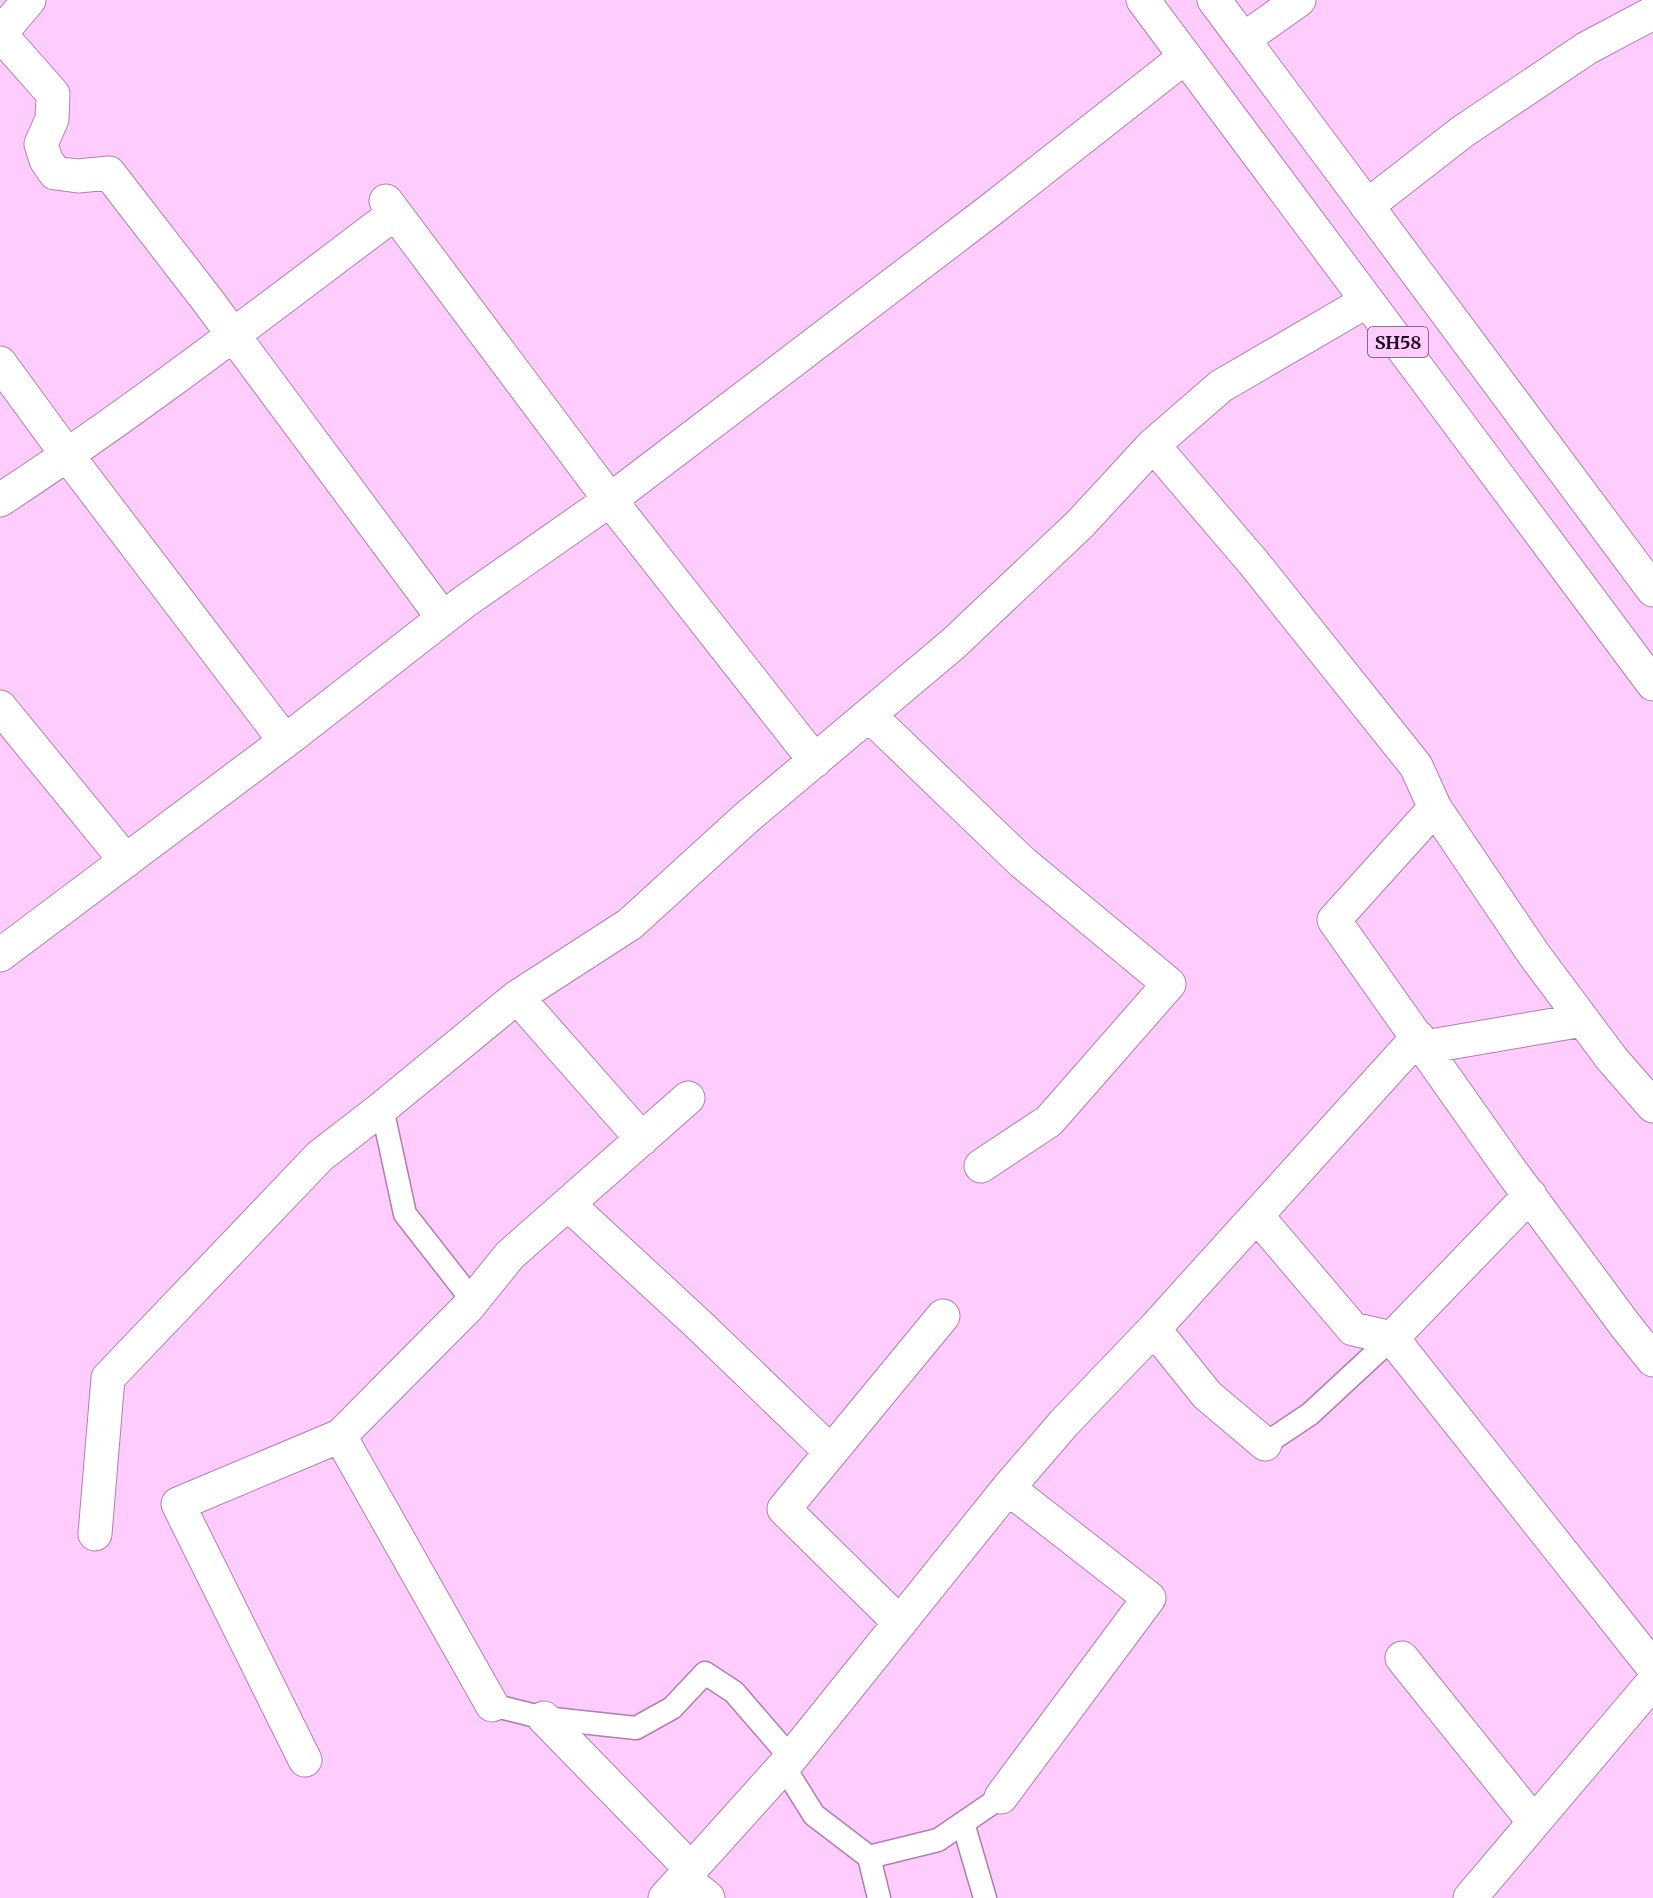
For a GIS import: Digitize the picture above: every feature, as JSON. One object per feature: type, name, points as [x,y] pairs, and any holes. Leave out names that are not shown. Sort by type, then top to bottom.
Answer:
[{"type":"street","points":[[29,0],[0,34],[53,94],[52,118],[41,144],[46,160],[55,173],[78,176],[109,173],[233,334],[443,618]]},
{"type":"street","name":"SH58","points":[[1143,0],[1653,684]]},
{"type":"street","name":"SH58","points":[[1214,0],[1653,590]]},
{"type":"street","points":[[1244,39],[1299,0]]},
{"type":"street","points":[[1367,206],[1462,132],[1578,54],[1653,13]]},
{"type":"street","points":[[0,955],[285,741],[443,618],[610,500],[988,212],[1185,57]]},
{"type":"street","points":[[0,500],[68,456],[233,334],[390,207],[610,500],[815,761]]},
{"type":"street","points":[[95,1534],[108,1378],[320,1156],[517,997],[630,924],[745,819],[953,644],[1080,525],[1153,445],[1221,386],[1367,301]]},
{"type":"street","points":[[0,363],[285,741]]},
{"type":"street","points":[[1153,445],[1253,562],[1416,766],[1436,808],[1534,956],[1612,1059],[1653,1106]]},
{"type":"street","points":[[0,707],[126,861]]},
{"type":"street","points":[[868,715],[1022,862],[1169,984],[1049,1121],[981,1166]]},
{"type":"street","points":[[1436,808],[1334,920],[1530,1196],[1653,1360]]},
{"type":"street","points":[[517,997],[642,1139]]},
{"type":"street","points":[[680,1882],[787,1762],[1008,1488],[1064,1423],[1155,1329],[1257,1216],[1421,1042],[1583,1020]]},
{"type":"street","points":[[305,1760],[178,1504],[340,1436],[473,1300],[510,1256],[688,1098]]},
{"type":"street","points":[[1392,1338],[1530,1196]]},
{"type":"street","points":[[568,1204],[698,1324],[831,1452]]},
{"type":"street","points":[[1257,1216],[1353,1329],[1392,1338],[1652,1666],[1534,1822],[1470,1898]]},
{"type":"street","points":[[900,1623],[784,1509],[944,1316]]},
{"type":"street","points":[[1155,1329],[1207,1395],[1265,1444]]},
{"type":"street","points":[[340,1436],[492,1705]]},
{"type":"street","points":[[1001,1797],[1149,1598],[1008,1488]]},
{"type":"street","points":[[1402,1658],[1534,1822]]},
{"type":"street","points":[[544,1718],[680,1882],[708,1898]]},
{"type":"lane","points":[[382,1108],[405,1214],[473,1300]]},
{"type":"lane","points":[[1265,1444],[1310,1414],[1392,1338]]},
{"type":"lane","points":[[492,1705],[544,1718],[636,1728],[672,1708],[705,1673],[734,1692],[787,1762],[814,1815],[869,1857],[879,1898]]},
{"type":"lane","points":[[869,1857],[938,1840],[1001,1797]]},
{"type":"lane","points":[[963,1823],[985,1898]]}]
